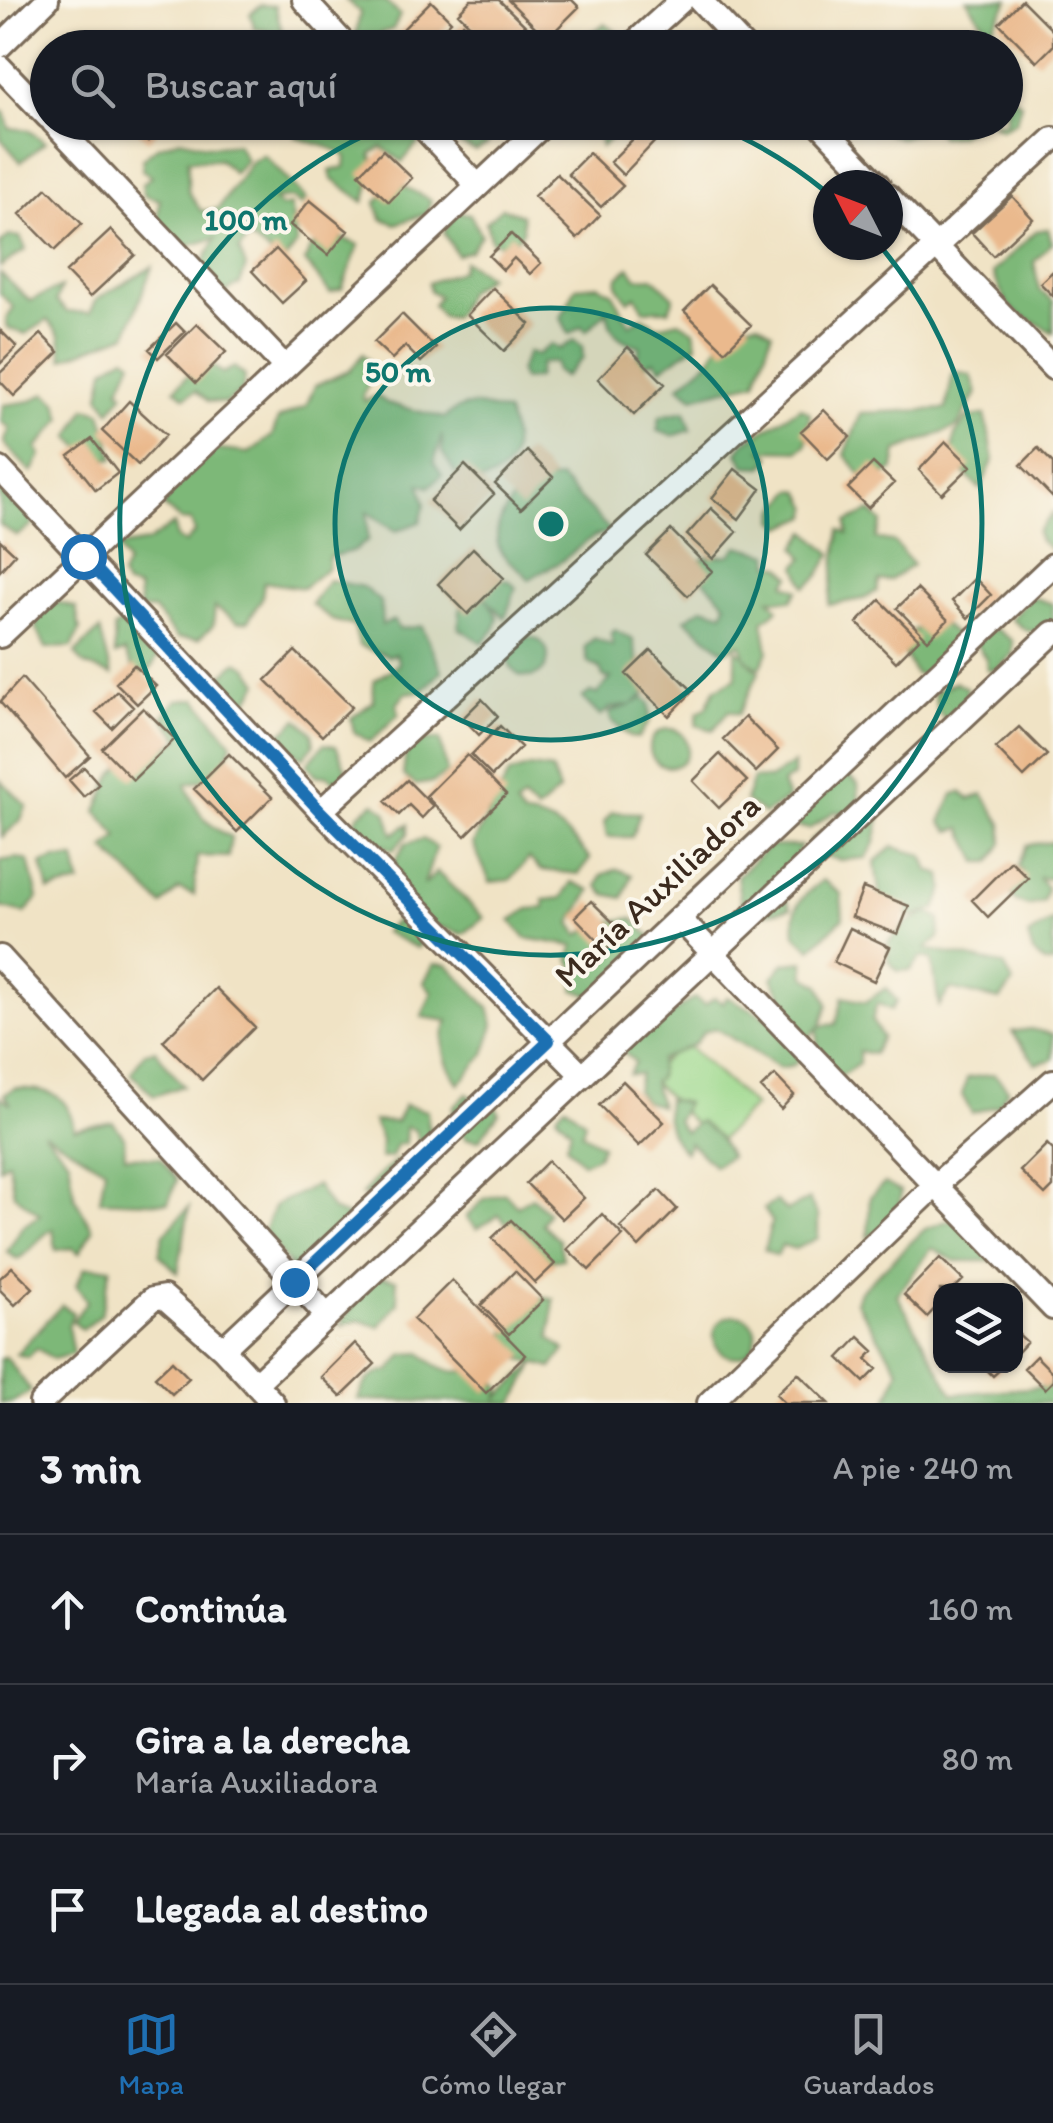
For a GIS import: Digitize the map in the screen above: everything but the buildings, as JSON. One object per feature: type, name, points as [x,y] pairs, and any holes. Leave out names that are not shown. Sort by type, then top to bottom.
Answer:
[{"type":"street","points":[[0,46],[47,0]]},
{"type":"street","points":[[304,0],[332,30]]},
{"type":"street","points":[[650,30],[682,0]]},
{"type":"street","points":[[700,0],[729,30]]},
{"type":"street","points":[[0,67],[30,98]]},
{"type":"street","points":[[320,811],[1053,139]]},
{"type":"street","points":[[70,140],[284,366]]},
{"type":"street","points":[[435,140],[477,185]]},
{"type":"street","points":[[0,636],[526,140]]},
{"type":"street","points":[[835,140],[864,170]]},
{"type":"street","points":[[903,212],[1053,368]]},
{"type":"street","points":[[0,469],[320,811],[583,1076]]},
{"type":"street","name":"María Auxiliadora","points":[[223,1350],[1053,565]]},
{"type":"street","points":[[255,1384],[1053,633]]},
{"type":"street","points":[[679,918],[1053,1308]]},
{"type":"street","points":[[0,957],[327,1316]]},
{"type":"street","points":[[709,1403],[937,1184],[1052,1083]]},
{"type":"street","points":[[41,1403],[152,1299],[164,1297],[223,1350],[272,1403]]},
{"type":"green space","points":[[346,0],[384,0],[400,15],[393,29],[357,30],[360,12]]},
{"type":"green space","points":[[967,0],[1009,0],[990,30]]},
{"type":"green space","points":[[261,5],[275,6],[282,30],[255,29],[250,14]]},
{"type":"green space","points":[[605,23],[614,30],[594,30]]},
{"type":"green space","points":[[0,110],[5,112],[9,128],[28,130],[30,140],[45,142],[21,162],[0,138]]},
{"type":"green space","points":[[177,140],[212,146],[237,144],[246,160],[234,173],[220,160],[188,160],[188,191],[201,211],[218,209],[252,161],[264,155],[306,199],[301,205],[293,198],[274,200],[281,207],[290,205],[297,244],[283,263],[249,238],[239,250],[246,267],[240,284],[221,295],[201,267],[216,238],[188,246],[174,262],[157,224],[160,200],[144,195],[142,184],[152,176],[142,170],[143,158],[157,147]]},
{"type":"green space","points":[[457,140],[490,140],[475,151]]},
{"type":"green space","points":[[308,141],[420,141],[402,162],[382,147],[371,154],[376,169],[364,202],[332,179],[330,171],[345,167],[346,157]]},
{"type":"green space","points":[[395,182],[431,200],[426,214],[396,224],[382,219],[376,203]]},
{"type":"green space","points":[[502,208],[522,215],[523,231],[511,247],[491,241],[486,222]]},
{"type":"green space","points":[[455,211],[470,214],[481,235],[470,251],[457,255],[444,233]]},
{"type":"green space","points":[[1048,229],[1052,243],[1034,262],[1039,290],[1053,301],[1053,333],[1010,306],[993,272],[1036,231]]},
{"type":"green space","points":[[331,234],[359,245],[342,289],[330,293],[305,261],[310,248]]},
{"type":"green space","points":[[9,236],[20,237],[26,249],[0,267],[0,244]]},
{"type":"green space","points":[[464,261],[488,276],[467,292],[454,317],[442,317],[433,305],[439,296],[430,291],[428,283],[460,271]]},
{"type":"green space","points":[[152,267],[127,334],[63,359],[60,336],[48,320],[26,334],[8,328],[6,319],[14,308],[0,293],[0,273],[30,301],[61,287],[56,301],[67,312],[90,313],[97,299]]},
{"type":"green space","points":[[629,267],[637,278],[653,277],[674,297],[669,310],[644,310],[636,296],[628,301],[617,285],[618,277]]},
{"type":"green space","points":[[598,285],[613,293],[630,325],[642,317],[658,326],[679,321],[694,330],[697,345],[661,368],[655,361],[635,368],[640,346],[617,335],[607,311],[586,331],[582,326],[569,334],[561,318],[576,287]]},
{"type":"green space","points":[[758,322],[772,332],[756,382],[693,397],[679,386],[709,361],[732,324]]},
{"type":"green space","points":[[574,340],[582,346],[583,358],[564,377],[556,371],[555,362],[541,363],[537,378],[523,380],[519,372],[528,352],[537,355],[551,344],[560,349]]},
{"type":"green space","points":[[363,354],[373,374],[363,394],[364,401],[377,396],[387,403],[444,418],[466,406],[507,413],[513,443],[509,464],[492,478],[463,486],[442,452],[442,435],[434,463],[442,475],[429,487],[420,484],[425,504],[420,522],[396,531],[367,512],[368,540],[356,550],[329,557],[328,567],[303,588],[264,582],[262,598],[248,621],[238,622],[215,607],[213,626],[198,639],[177,638],[154,610],[140,609],[138,589],[126,586],[121,576],[127,564],[118,547],[147,542],[174,524],[176,538],[185,543],[195,532],[191,521],[180,520],[163,506],[180,482],[212,449],[249,453],[272,436],[278,419],[306,406],[315,386],[350,370]]},
{"type":"green space","points":[[125,356],[132,361],[119,390],[124,393],[110,411],[100,396],[105,369]]},
{"type":"green space","points":[[203,359],[223,373],[234,367],[245,376],[242,391],[225,403],[208,401],[196,391],[185,397],[175,389]]},
{"type":"green space","points":[[953,372],[971,375],[977,393],[957,427],[897,451],[894,469],[869,484],[845,455],[861,413],[946,409]]},
{"type":"green space","points":[[46,393],[57,402],[62,419],[37,448],[41,455],[32,473],[4,443],[10,428],[1,422],[3,405],[31,401]]},
{"type":"green space","points":[[801,407],[810,413],[806,445],[798,451],[762,450],[771,457],[763,467],[746,466],[738,453],[744,443]]},
{"type":"green space","points":[[86,408],[101,412],[114,458],[96,461],[70,437]]},
{"type":"green space","points":[[685,411],[691,430],[673,436],[657,431],[660,416]]},
{"type":"green space","points":[[985,415],[994,459],[980,489],[951,459],[955,435],[967,418]]},
{"type":"green space","points":[[0,478],[16,497],[12,506],[27,506],[33,525],[17,536],[0,525]]},
{"type":"green space","points":[[560,479],[611,531],[589,539],[529,580],[499,548],[498,527],[529,481]]},
{"type":"green space","points":[[793,490],[801,491],[810,508],[808,516],[783,527],[775,520],[777,509]]},
{"type":"green space","points":[[870,511],[882,522],[876,538],[894,542],[913,565],[890,580],[879,581],[877,591],[863,599],[829,605],[840,530],[848,534],[847,522]]},
{"type":"green space","points":[[1053,513],[1053,551],[1040,541],[1037,532]]},
{"type":"green space","points":[[807,531],[832,554],[818,577],[805,587],[797,566],[804,558],[796,547]]},
{"type":"green space","points":[[738,546],[770,554],[771,564],[781,566],[791,576],[785,584],[798,590],[791,600],[770,599],[778,609],[763,621],[768,651],[760,668],[746,660],[741,644],[724,651],[685,619],[703,607],[723,613],[726,603],[693,569],[703,558],[730,555]]},
{"type":"green space","points":[[487,575],[510,581],[516,588],[505,618],[488,601],[498,618],[494,631],[482,643],[459,628],[460,610],[471,591],[488,600],[478,591]]},
{"type":"green space","points":[[329,580],[363,587],[381,602],[382,625],[394,620],[399,629],[422,626],[442,671],[422,691],[406,693],[397,704],[399,714],[370,742],[354,732],[351,718],[373,702],[374,681],[399,664],[396,654],[388,656],[359,646],[354,626],[332,620],[311,604]]},
{"type":"green space","points":[[1031,597],[1053,604],[1053,622],[1044,631],[1027,631],[1011,619]]},
{"type":"green space","points":[[57,602],[76,608],[80,630],[72,647],[46,648],[36,627],[40,609]]},
{"type":"green space","points":[[938,620],[963,642],[929,676],[915,674],[899,644],[904,634]]},
{"type":"green space","points":[[126,621],[159,654],[151,669],[136,675],[125,652],[115,655],[114,628]]},
{"type":"green space","points":[[996,629],[1013,641],[1012,655],[997,669],[987,670],[986,659],[971,636]]},
{"type":"green space","points":[[100,630],[112,675],[84,665],[75,653]]},
{"type":"green space","points":[[615,630],[633,640],[639,666],[655,685],[633,704],[644,698],[649,703],[650,721],[638,738],[630,737],[611,720],[609,712],[632,705],[610,708],[600,716],[582,698],[590,692],[597,694],[611,678],[603,677],[600,668],[588,663],[585,647],[594,638],[613,646],[611,634]]},
{"type":"green space","points":[[528,637],[542,643],[548,657],[542,671],[528,677],[514,671],[508,657],[514,643]]},
{"type":"green space","points":[[736,648],[759,672],[739,714],[729,711],[713,730],[696,725],[698,712],[707,707],[715,689],[736,678]]},
{"type":"green space","points":[[237,662],[249,668],[259,683],[246,704],[227,694],[221,676]]},
{"type":"green space","points":[[955,682],[967,688],[965,708],[948,722],[937,711],[934,692]]},
{"type":"green space","points":[[197,699],[232,743],[220,776],[186,784],[202,816],[231,837],[228,857],[197,856],[194,895],[179,889],[162,905],[105,849],[118,837],[97,811],[112,776],[141,745],[167,747],[180,739],[163,717],[177,700]]},
{"type":"green space","points":[[298,719],[312,732],[314,745],[303,758],[275,739]]},
{"type":"green space","points":[[669,729],[682,735],[688,748],[682,761],[669,767],[656,761],[650,748],[656,735]]},
{"type":"green space","points":[[440,739],[447,772],[434,782],[416,785],[403,775],[406,753],[422,741]]},
{"type":"green space","points":[[324,744],[336,746],[347,771],[338,784],[327,775],[317,776],[307,764]]},
{"type":"green space","points":[[793,764],[793,776],[782,784],[788,798],[765,814],[745,801],[753,778],[769,779]]},
{"type":"green space","points":[[530,767],[552,770],[559,791],[537,811],[523,799],[516,806],[523,816],[544,820],[561,829],[590,859],[579,874],[541,870],[529,858],[510,880],[490,882],[473,844],[509,774]]},
{"type":"green space","points":[[840,770],[858,784],[859,800],[853,812],[834,812],[809,829],[792,825]]},
{"type":"green space","points":[[0,780],[27,806],[20,821],[2,837]]},
{"type":"green space","points":[[961,792],[970,799],[983,794],[1002,824],[1003,843],[991,862],[978,862],[962,828],[950,831],[941,822],[953,794]]},
{"type":"green space","points":[[375,803],[386,811],[393,834],[408,824],[408,834],[393,850],[359,835],[354,823],[359,814]]},
{"type":"green space","points":[[882,809],[875,843],[866,858],[840,860],[808,852],[809,842],[840,815],[848,818]]},
{"type":"green space","points":[[612,812],[640,813],[632,837],[607,837],[604,822]]},
{"type":"green space","points":[[423,839],[436,847],[424,885],[437,872],[484,918],[463,934],[427,923],[389,872],[405,844]]},
{"type":"green space","points":[[1053,842],[1053,879],[1039,878],[1047,889],[1043,902],[1028,906],[1015,901],[1004,885],[1011,872],[1022,870],[1018,868],[1027,845]]},
{"type":"green space","points":[[769,846],[801,846],[779,886],[791,908],[755,916],[741,906],[737,876]]},
{"type":"green space","points":[[893,847],[923,855],[929,871],[942,875],[944,888],[936,909],[912,916],[881,905],[875,862]]},
{"type":"green space","points":[[75,859],[80,883],[49,891],[42,864]]},
{"type":"green space","points":[[0,861],[29,861],[38,898],[25,913],[0,907]]},
{"type":"green space","points":[[617,869],[632,875],[623,898],[605,894],[598,886],[602,875]]},
{"type":"green space","points":[[823,880],[841,894],[843,918],[811,949],[795,934],[796,909],[803,897]]},
{"type":"green space","points":[[572,882],[591,890],[571,923],[579,935],[598,923],[632,918],[654,940],[608,1002],[574,990],[576,969],[569,959],[574,946],[525,938],[511,920],[529,909],[545,908],[544,900],[562,898]]},
{"type":"green space","points":[[928,913],[940,919],[939,938],[926,949],[1004,965],[1013,983],[1000,1000],[950,989],[939,1006],[932,959],[921,957],[911,970],[898,971],[888,961],[888,942],[908,922]]},
{"type":"green space","points":[[402,915],[434,929],[417,948],[384,932]]},
{"type":"green space","points":[[1053,920],[1053,963],[1045,963],[1033,953],[1028,936]]},
{"type":"green space","points":[[804,961],[805,976],[820,985],[828,1004],[821,1026],[836,1024],[843,997],[866,1002],[886,988],[897,1001],[891,1010],[877,1003],[872,1021],[882,1037],[873,1054],[859,1051],[859,1064],[834,1080],[816,1067],[818,1028],[799,1047],[804,1055],[794,1065],[780,1068],[715,1028],[703,1032],[695,1044],[660,1059],[658,1079],[653,1082],[660,1106],[644,1101],[636,1090],[640,1074],[629,1074],[635,1062],[623,1052],[630,1043],[694,998],[705,1005],[714,998],[723,1003],[727,997],[777,1022],[784,999],[772,978],[784,963]]},
{"type":"green space","points":[[434,964],[448,965],[489,1008],[494,1024],[485,1054],[459,1084],[444,1053],[449,1021],[422,1017],[432,992],[424,982]]},
{"type":"green space","points":[[1030,1029],[1053,1034],[1053,1059],[1036,1064],[1012,1032]]},
{"type":"green space","points":[[682,1041],[754,1106],[715,1145],[648,1077]]},
{"type":"green space","points":[[155,1050],[183,1086],[154,1096],[131,1073],[145,1052]]},
{"type":"green space","points":[[994,1074],[1008,1089],[999,1105],[972,1113],[962,1095],[967,1078]]},
{"type":"green space","points":[[16,1088],[56,1095],[67,1107],[74,1129],[113,1122],[124,1137],[125,1156],[160,1158],[177,1180],[168,1203],[100,1200],[105,1169],[43,1132],[69,1160],[75,1198],[93,1230],[79,1253],[73,1248],[56,1250],[53,1229],[17,1259],[7,1252],[22,1227],[40,1215],[14,1194],[8,1161],[0,1168],[0,1097],[11,1104],[4,1094]]},
{"type":"green space","points":[[467,1094],[481,1104],[493,1100],[499,1113],[479,1140],[466,1138],[453,1119],[454,1106]]},
{"type":"green space","points":[[667,1099],[686,1103],[677,1121],[685,1132],[699,1121],[717,1136],[730,1156],[714,1166],[689,1142],[685,1152],[669,1128]]},
{"type":"green space","points":[[404,1105],[427,1111],[428,1127],[438,1133],[421,1148],[415,1130],[406,1127],[405,1143],[396,1145],[391,1157],[380,1158],[381,1141],[373,1121],[396,1122]]},
{"type":"green space","points":[[565,1105],[585,1121],[582,1133],[602,1145],[597,1156],[583,1163],[566,1145],[571,1130],[556,1115]]},
{"type":"green space","points":[[417,1154],[420,1172],[410,1192],[396,1183],[395,1194],[362,1195],[393,1163]]},
{"type":"green space","points":[[885,1183],[901,1192],[898,1218],[868,1237],[870,1197]]},
{"type":"green space","points":[[316,1185],[332,1210],[354,1219],[302,1284],[264,1230],[275,1205]]},
{"type":"green space","points":[[505,1193],[517,1206],[532,1197],[548,1212],[542,1224],[559,1240],[563,1259],[537,1260],[499,1215],[477,1229],[466,1217],[484,1199]]},
{"type":"green space","points":[[809,1199],[818,1216],[818,1238],[795,1249],[782,1245],[777,1256],[764,1250],[772,1221],[764,1209],[776,1201],[787,1211]]},
{"type":"green space","points":[[189,1207],[178,1273],[159,1254],[164,1234]]},
{"type":"green space","points":[[949,1220],[984,1231],[998,1261],[956,1261],[932,1248],[897,1295],[933,1359],[933,1373],[941,1373],[953,1394],[1053,1386],[1053,1403],[886,1403],[899,1370],[856,1302],[860,1291],[925,1229]]},
{"type":"green space","points":[[111,1267],[101,1314],[82,1330],[73,1321],[87,1301],[76,1285],[85,1268]]},
{"type":"green space","points":[[370,1276],[396,1280],[398,1303],[379,1327],[359,1320],[340,1326]]},
{"type":"green space","points":[[554,1299],[550,1338],[565,1350],[552,1368],[535,1363],[514,1403],[358,1400],[365,1383],[373,1376],[390,1371],[404,1354],[421,1353],[451,1371],[485,1367],[501,1389],[497,1399],[534,1364],[499,1350],[519,1300]]},
{"type":"green space","points":[[62,1305],[73,1313],[68,1327],[73,1354],[53,1359],[37,1348],[28,1357],[16,1354]]},
{"type":"green space","points":[[735,1315],[750,1321],[756,1336],[750,1351],[735,1357],[720,1351],[714,1336],[720,1321]]},
{"type":"green space","points":[[6,1357],[31,1391],[11,1403],[0,1403],[0,1359]]},
{"type":"route","points":[[83,556],[320,811],[549,1041],[294,1282]]}]
